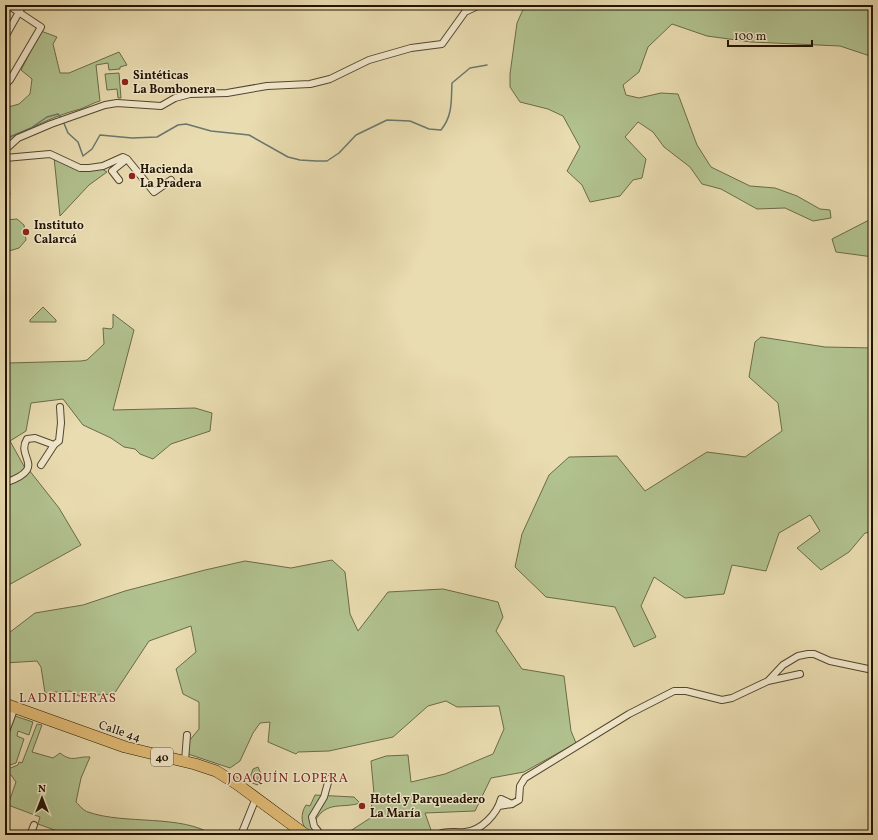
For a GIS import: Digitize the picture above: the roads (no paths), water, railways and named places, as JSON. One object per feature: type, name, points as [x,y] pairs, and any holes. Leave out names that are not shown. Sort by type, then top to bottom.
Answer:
[{"type":"highway","name":"Calle 44","points":[[10,706],[125,747],[203,766],[222,774],[306,835]]},
{"type":"street","points":[[5,85],[41,27],[8,5]]},
{"type":"street","points":[[5,36],[23,5]]},
{"type":"street","points":[[5,150],[18,138],[51,124],[105,105],[116,103],[161,106],[175,98],[190,94],[227,93],[267,86],[318,82],[370,60],[411,48],[442,44],[465,12],[480,5]]},
{"type":"street","points":[[5,158],[50,154],[80,168],[89,168],[103,166],[123,157],[127,159],[154,192],[171,180]]},
{"type":"street","points":[[120,180],[112,170],[127,159]]},
{"type":"street","points":[[41,465],[59,438],[60,407]]},
{"type":"street","points":[[5,483],[20,477],[27,470],[28,461],[24,446],[27,439],[35,438],[54,445]]},
{"type":"street","points":[[768,681],[783,665],[798,656],[808,654],[814,654],[830,661],[873,670]]},
{"type":"street","points":[[499,806],[512,804],[519,800],[520,786],[525,778],[660,697],[674,691],[686,691],[722,700],[732,698],[768,681],[800,674]]},
{"type":"street","points":[[5,734],[10,706]]},
{"type":"street","points":[[185,761],[187,735]]},
{"type":"street","points":[[321,835],[314,826],[312,817],[324,797],[329,779]]},
{"type":"street","points":[[241,835],[256,798]]},
{"type":"street","points":[[438,834],[448,831],[466,832],[478,828],[499,806],[501,799],[512,804]]},
{"type":"street","points":[[30,835],[34,825]]},
{"type":"waterway","points":[[63,121],[68,133],[78,142],[83,156],[92,149],[100,135],[132,138],[157,137],[178,125],[186,124],[211,131],[249,135],[288,157],[300,160],[327,161],[339,153],[356,135],[387,120],[410,121],[429,129],[441,130],[448,119],[452,83],[470,68],[487,65]]},
{"type":"waterway","points":[[5,139],[31,128],[47,117],[58,114],[61,118]]},
{"type":"place","name":"Sintéticas La Bombonera","points":[[125,82]]},
{"type":"place","name":"Hacienda La Pradera","points":[[132,176]]},
{"type":"place","name":"Instituto Calarcá","points":[[26,232]]},
{"type":"place","name":"Hotel y Parqueadero La María","points":[[362,806]]},
{"type":"district","name":"LADRILLERAS","points":[[68,697]]},
{"type":"district","name":"JOAQUÍN LOPERA","points":[[288,777]]}]
